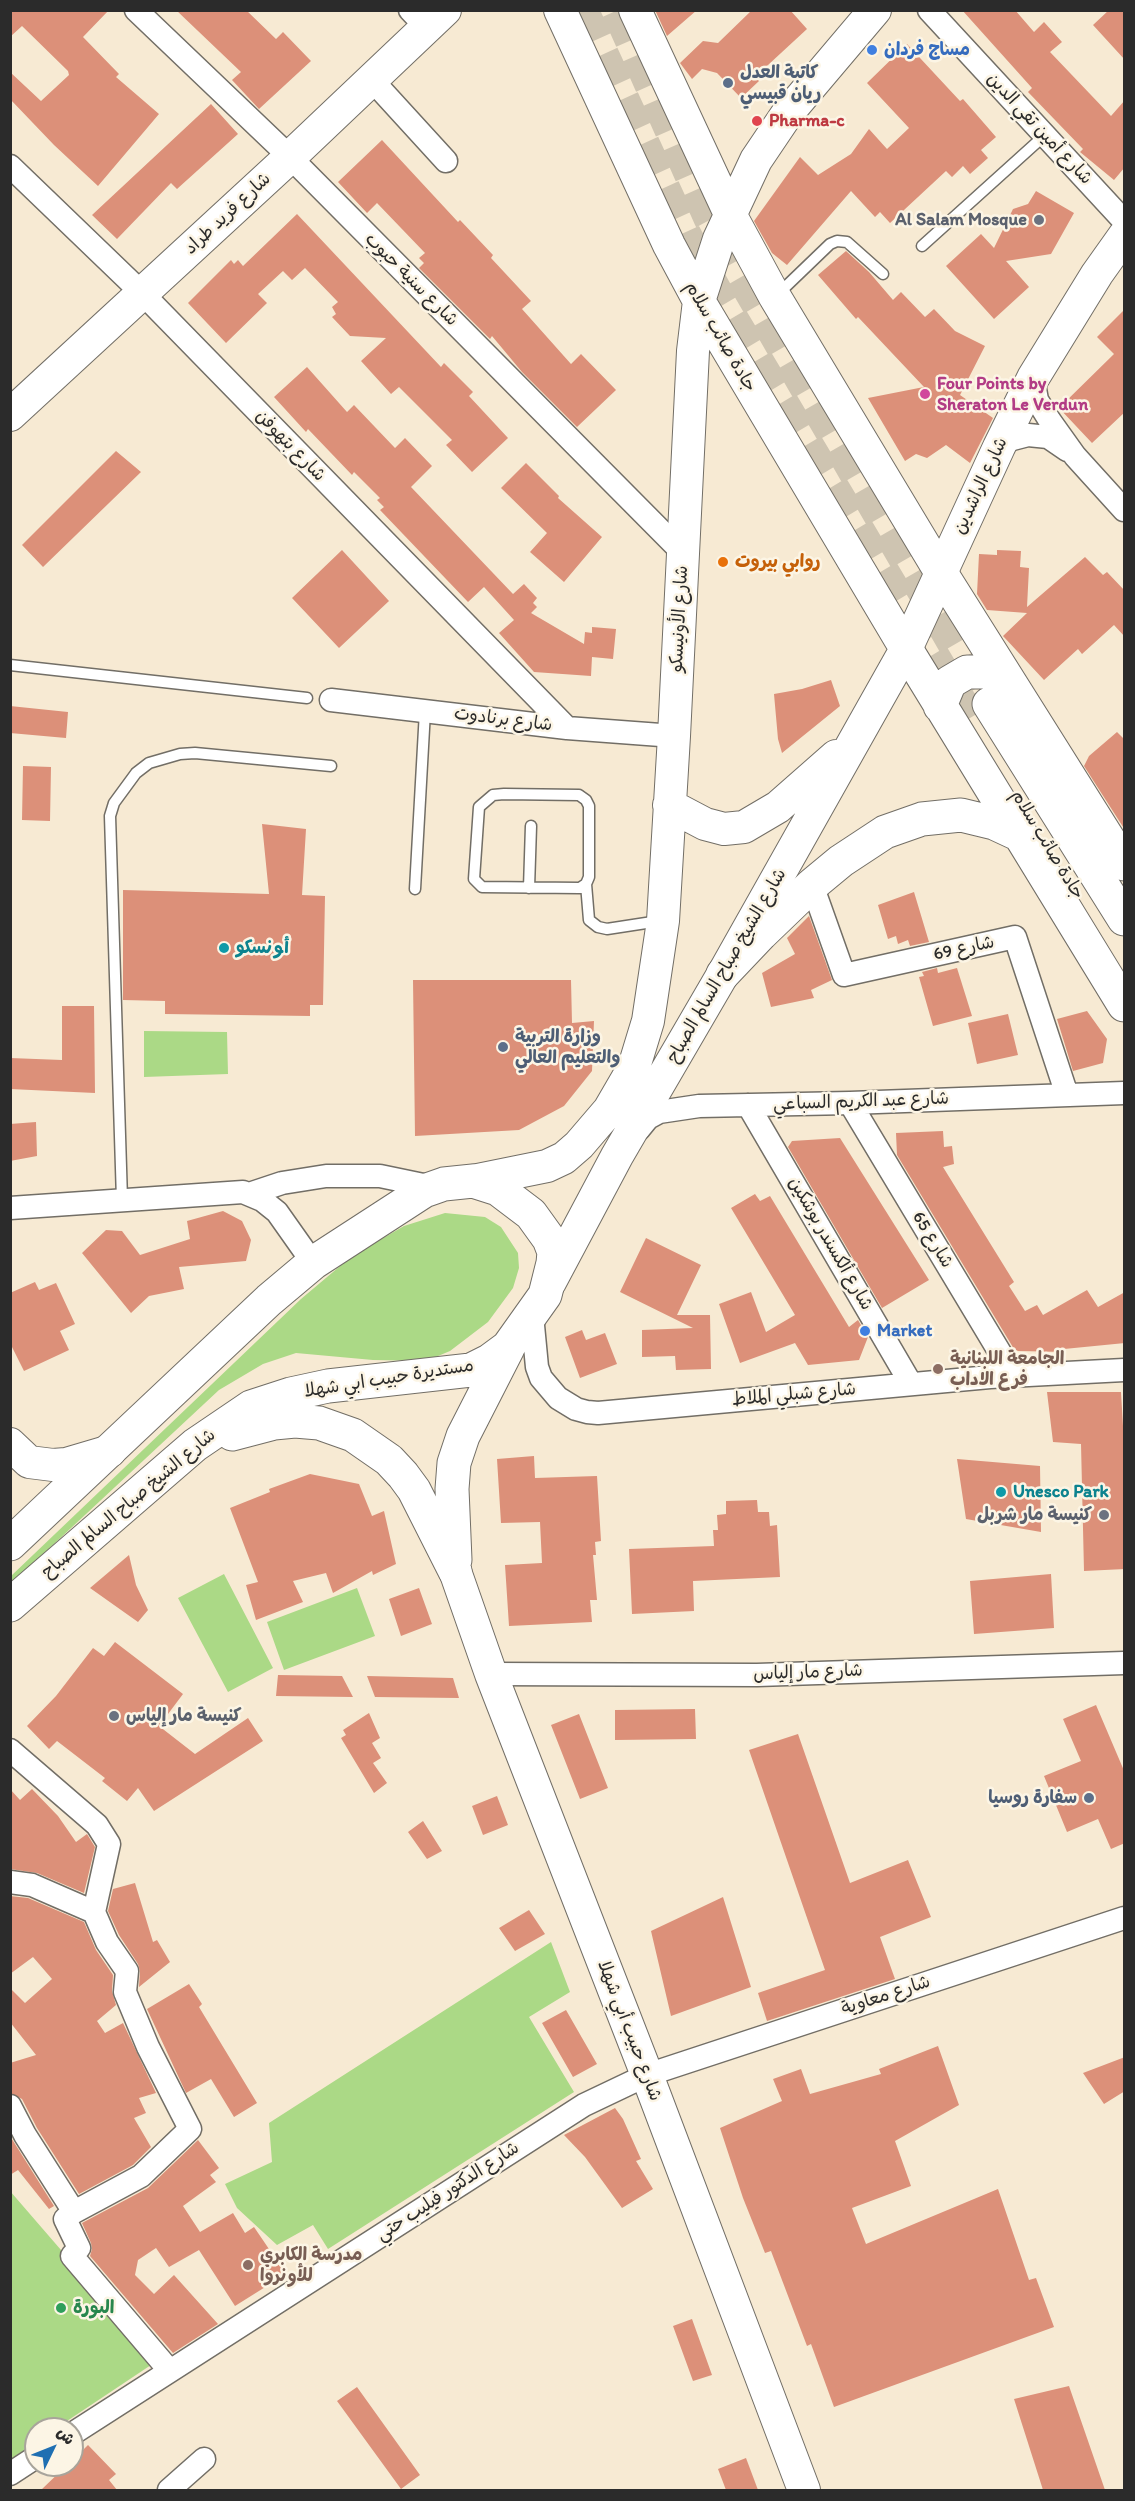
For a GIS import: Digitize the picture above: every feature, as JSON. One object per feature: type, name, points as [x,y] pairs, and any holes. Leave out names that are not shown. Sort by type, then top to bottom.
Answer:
[{"type":"highway","points":[[941,573],[990,702],[1125,864]]},
{"type":"highway","points":[[906,650],[1125,1005]]},
{"type":"highway","points":[[940,706],[950,682],[967,672],[988,672],[990,702]]},
{"type":"highway","name":"جادة صائب سلام","points":[[990,702],[1125,919]]},
{"type":"highway","name":"جادة صائب سلام","points":[[990,702],[1125,972]]},
{"type":"highway","points":[[723,974],[812,885],[865,844],[885,832],[922,819],[961,815],[994,823],[1022,836]]},
{"type":"highway","name":"مستديرة حبيب ابي شهلا","points":[[110,1451],[226,1339],[313,1263],[433,1186],[473,1181],[498,1189],[531,1214],[542,1227],[554,1252],[542,1297],[508,1347],[489,1361],[471,1370],[328,1386],[280,1397],[252,1407]]},
{"type":"highway","points":[[455,1571],[452,1489],[454,1462],[463,1436],[508,1347]]},
{"type":"highway","name":"شارع الشيخ صباح السالم الصباح","points":[[10,1605],[195,1445],[252,1407]]},
{"type":"highway","points":[[195,1445],[248,1428],[295,1421],[319,1423],[353,1435],[380,1453],[403,1475],[414,1490],[455,1571]]},
{"type":"highway","points":[[10,1544],[110,1451]]},
{"type":"street","name":"شارع سنية حبوب","points":[[136,10],[290,157],[683,553]]},
{"type":"street","name":"جادة صائب سلام","points":[[560,10],[669,245],[699,301],[906,650]]},
{"type":"street","points":[[635,10],[730,214],[775,297],[941,573]]},
{"type":"street","name":"شارع الأونيسكو","points":[[473,1181],[547,1166],[564,1158],[579,1145],[609,1110],[634,1067],[642,1044],[658,966],[663,921],[693,351],[699,301],[709,265],[756,160],[788,114],[875,10]]},
{"type":"street","name":"شارع أمين تقي الدين","points":[[929,10],[1125,221]]},
{"type":"street","name":"شارع فريد طراد","points":[[10,416],[372,80],[427,16]]},
{"type":"street","points":[[372,80],[446,161]]},
{"type":"street","name":"شارع بتهوفن","points":[[10,166],[142,293],[567,728]]},
{"type":"street","name":"شارع الراشدين","points":[[906,650],[1001,442],[1033,378],[1078,304],[1125,236]]},
{"type":"street","points":[[1033,378],[1037,400],[1075,456],[1125,510]]},
{"type":"street","points":[[1001,442],[1028,435],[1048,437],[1075,456]]},
{"type":"street","name":"شارع الشيخ صباح السالم الصباح","points":[[542,1297],[617,1156],[906,650]]},
{"type":"street","name":"شارع برنادوت","points":[[331,700],[567,728],[674,736]]},
{"type":"street","points":[[669,805],[705,824],[724,829],[744,827],[760,819],[798,792],[859,735]]},
{"type":"street","name":"شارع 69","points":[[812,885],[844,975],[1015,937],[1067,1095]]},
{"type":"street","name":"شارع عبد الكريم السباعي","points":[[617,1156],[648,1118],[660,1112],[699,1106],[1125,1093]]},
{"type":"street","name":"شارع 65","points":[[849,1103],[1014,1376]]},
{"type":"street","name":"شارع ألكسندر بوشكين","points":[[748,1104],[911,1384]]},
{"type":"street","points":[[249,1194],[299,1180],[336,1176],[380,1176],[433,1186]]},
{"type":"street","points":[[10,1208],[231,1192],[249,1194],[262,1200],[284,1220],[313,1263]]},
{"type":"street","name":"شارع شبلي الملاط","points":[[542,1297],[537,1367],[548,1388],[566,1404],[576,1409],[598,1413],[911,1384],[1125,1370]]},
{"type":"street","points":[[10,1444],[29,1462],[53,1465],[66,1464],[110,1451]]},
{"type":"street","name":"شارع حبيب أبي شهلا","points":[[455,1571],[491,1674],[647,2075],[804,2490]]},
{"type":"street","name":"شارع مار إلياس","points":[[491,1674],[757,1675],[1125,1663]]},
{"type":"street","points":[[10,1750],[97,1825],[109,1844],[94,1912],[107,1942],[128,1971],[124,1992],[148,2047],[190,2129],[141,2176],[64,2219],[79,2248],[72,2256],[169,2370]]},
{"type":"street","points":[[10,1882],[32,1885],[94,1912]]},
{"type":"street","name":"شارع معاوية","points":[[647,2075],[1125,1918]]},
{"type":"street","name":"شارع الدكتور فيليب حتي","points":[[84,2426],[584,2105],[647,2075]]},
{"type":"street","points":[[10,2106],[25,2135],[74,2212]]},
{"type":"street","points":[[169,2490],[204,2459]]},
{"type":"street","points":[[10,2474],[24,2465]]},
{"type":"lane","points":[[922,246],[1045,135]]},
{"type":"lane","points":[[775,297],[837,241],[847,242],[883,274]]},
{"type":"lane","points":[[10,665],[308,698]]},
{"type":"lane","points":[[415,889],[425,711]]},
{"type":"lane","points":[[122,1200],[110,816],[114,803],[136,773],[149,763],[180,754],[195,753],[331,766]]},
{"type":"lane","points":[[586,884],[580,888],[482,887],[474,879],[479,807],[493,795],[579,795],[586,800],[589,806],[589,877],[586,884],[589,920],[598,927],[607,929],[663,921]]},
{"type":"lane","points":[[529,888],[531,826]]},
{"type":"green space","points":[[144,1031],[227,1032],[228,1074],[144,1077]]},
{"type":"green space","points":[[445,1213],[485,1217],[501,1227],[518,1253],[519,1268],[513,1288],[488,1322],[450,1351],[426,1361],[373,1360],[296,1353],[263,1364],[219,1390],[11,1584],[11,1576],[301,1299],[352,1256],[404,1226]]},
{"type":"green space","points":[[224,1574],[273,1668],[228,1692],[178,1598]]},
{"type":"green space","points":[[357,1588],[375,1636],[284,1670],[267,1622]]},
{"type":"green space","points":[[551,1942],[570,1992],[529,2017],[574,2092],[328,2249],[313,2225],[277,2245],[237,2208],[225,2184],[272,2162],[269,2123]]},
{"type":"green space","name":"البورة","points":[[10,2191],[157,2361],[73,2417],[24,2417],[24,2450],[11,2459]]},
{"type":"building","points":[[10,10],[109,10],[83,37],[119,74],[116,77],[159,114],[98,186],[10,99],[10,72],[41,101],[69,75],[68,71],[22,26],[10,37]]},
{"type":"building","points":[[176,10],[246,10],[276,39],[283,32],[311,61],[259,109],[232,80],[241,72]]},
{"type":"building","points":[[655,10],[697,10],[667,36]]},
{"type":"building","points":[[752,10],[790,10],[807,29],[755,77],[759,81],[741,98],[717,73],[702,69],[692,79],[680,63],[703,41],[718,43]]},
{"type":"building","points":[[962,10],[1015,10],[1034,32],[1044,22],[1062,42],[1050,52],[1111,116],[1125,100],[1125,167],[1114,180],[1080,152],[1083,149],[1028,92],[1032,88]]},
{"type":"building","points":[[1109,10],[1125,10],[1125,60],[1093,25]]},
{"type":"building","points":[[907,44],[960,101],[963,99],[996,137],[981,150],[988,158],[970,174],[963,166],[952,177],[946,171],[890,223],[880,212],[875,217],[851,191],[787,265],[772,253],[754,221],[800,157],[818,175],[851,154],[869,129],[887,149],[909,128],[867,83]]},
{"type":"building","points":[[211,104],[238,134],[177,189],[171,183],[117,239],[92,215]]},
{"type":"building","points":[[382,140],[458,222],[460,220],[493,255],[491,258],[531,301],[522,309],[571,364],[581,354],[616,390],[577,427],[522,372],[492,336],[490,339],[419,268],[424,263],[419,258],[425,253],[377,203],[367,213],[338,182]]},
{"type":"building","points":[[1036,191],[1074,213],[1051,254],[1006,261],[1029,287],[994,319],[946,266],[981,234],[994,248],[1013,209],[1028,204]]},
{"type":"building","points":[[297,214],[441,367],[444,363],[473,392],[469,396],[508,438],[472,472],[446,445],[452,440],[399,387],[391,394],[361,361],[386,338],[350,336],[332,317],[336,314],[332,307],[338,302],[305,268],[292,280],[283,271],[258,294],[267,303],[226,343],[188,303],[231,260],[234,264],[238,260],[243,266]]},
{"type":"building","points":[[846,251],[869,272],[893,300],[901,292],[925,317],[934,309],[955,331],[985,346],[960,395],[993,418],[970,463],[946,445],[927,458],[916,454],[905,461],[868,398],[924,387],[858,317],[856,319],[818,275]]},
{"type":"building","points":[[1125,309],[1125,412],[1092,443],[1059,408],[1114,354],[1097,337]]},
{"type":"building","points":[[307,367],[347,412],[354,405],[395,448],[405,438],[432,466],[411,487],[513,594],[524,584],[537,598],[533,603],[537,607],[531,613],[584,644],[585,632],[592,633],[592,627],[616,629],[613,659],[592,657],[591,676],[534,672],[499,633],[514,620],[484,587],[468,602],[380,510],[384,507],[377,500],[380,498],[354,472],[352,475],[308,429],[306,432],[274,397]]},
{"type":"building","points":[[116,451],[141,472],[43,567],[22,545]]},
{"type":"building","points":[[526,463],[559,496],[558,498],[602,537],[564,582],[530,552],[547,533],[501,488]]},
{"type":"building","points":[[342,550],[389,601],[339,648],[292,598]]},
{"type":"building","points":[[997,550],[1021,551],[1020,567],[1029,568],[1027,607],[1085,557],[1103,575],[1107,572],[1125,591],[1125,637],[1114,625],[1082,654],[1078,649],[1044,680],[1003,636],[1027,613],[987,610],[977,594],[979,554],[997,555]]},
{"type":"building","points":[[831,680],[840,706],[782,753],[778,739],[774,694],[802,689]]},
{"type":"building","points":[[10,706],[68,712],[66,738],[10,733]]},
{"type":"building","points":[[1117,732],[1125,740],[1125,830],[1084,766],[1089,756]]},
{"type":"building","points":[[23,766],[51,767],[50,821],[22,820]]},
{"type":"building","name":"أونسكو","points":[[262,824],[306,829],[302,895],[325,896],[323,1005],[310,1005],[310,1016],[165,1014],[165,1001],[123,1000],[123,890],[269,894]]},
{"type":"building","points":[[914,892],[929,942],[910,946],[908,940],[898,944],[896,936],[888,939],[878,905]]},
{"type":"building","points":[[809,916],[832,980],[811,990],[814,998],[771,1007],[762,973],[795,954],[787,938]]},
{"type":"building","points":[[937,968],[938,973],[957,968],[972,1016],[933,1026],[919,977],[924,976],[922,972]]},
{"type":"building","name":"وزارة التربية والتعليم العالي","points":[[413,980],[571,980],[572,1023],[594,1021],[592,1071],[564,1106],[519,1130],[415,1136]]},
{"type":"building","points":[[62,1006],[94,1006],[95,1093],[10,1089],[10,1058],[62,1060]]},
{"type":"building","points":[[1087,1011],[1107,1039],[1103,1063],[1073,1071],[1057,1019]]},
{"type":"building","points":[[1008,1014],[1018,1055],[977,1064],[968,1023]]},
{"type":"building","points":[[36,1122],[37,1156],[10,1161],[10,1124]]},
{"type":"building","points":[[943,1131],[944,1147],[952,1146],[954,1164],[943,1167],[1014,1282],[1009,1286],[1025,1311],[1037,1305],[1043,1315],[1087,1290],[1098,1307],[1125,1292],[1125,1343],[1064,1349],[1066,1352],[1014,1349],[897,1155],[896,1133]]},
{"type":"building","points":[[840,1138],[929,1280],[882,1308],[788,1147],[792,1141]]},
{"type":"building","points":[[755,1194],[760,1201],[770,1196],[849,1327],[858,1320],[868,1337],[859,1360],[808,1365],[795,1343],[740,1363],[719,1304],[751,1292],[766,1332],[795,1315],[731,1208]]},
{"type":"building","points":[[223,1211],[242,1221],[251,1240],[246,1261],[179,1267],[184,1289],[149,1296],[131,1313],[82,1253],[106,1230],[122,1231],[140,1255],[190,1239],[187,1221]]},
{"type":"building","points":[[646,1238],[701,1265],[677,1315],[710,1315],[711,1369],[676,1370],[675,1356],[642,1357],[642,1330],[693,1328],[620,1292]]},
{"type":"building","points":[[35,1282],[39,1290],[56,1283],[75,1324],[60,1331],[69,1350],[24,1371],[10,1343],[10,1293]]},
{"type":"building","points":[[582,1330],[586,1340],[605,1333],[617,1364],[580,1378],[565,1337]]},
{"type":"building","points":[[1047,1392],[1121,1392],[1125,1460],[1125,1569],[1084,1571],[1081,1444],[1053,1442]]},
{"type":"building","points":[[534,1456],[535,1478],[597,1476],[601,1541],[595,1542],[596,1555],[593,1555],[597,1600],[590,1600],[592,1622],[509,1626],[505,1565],[542,1563],[540,1522],[501,1523],[497,1459]]},
{"type":"building","name":"Unesco Park","points":[[957,1459],[1040,1466],[1041,1532],[966,1519]]},
{"type":"building","points":[[310,1474],[359,1484],[372,1516],[384,1511],[396,1564],[373,1575],[372,1571],[333,1593],[326,1573],[293,1581],[303,1602],[256,1620],[246,1585],[258,1582],[230,1508],[270,1492],[269,1489]]},
{"type":"building","points":[[757,1500],[758,1512],[769,1512],[770,1526],[777,1525],[780,1577],[693,1581],[694,1611],[632,1614],[629,1549],[714,1546],[713,1530],[718,1530],[717,1515],[726,1514],[726,1501]]},
{"type":"building","points":[[129,1555],[136,1585],[148,1610],[138,1622],[90,1588]]},
{"type":"building","points":[[1051,1574],[1054,1628],[974,1634],[970,1581]]},
{"type":"building","points":[[419,1588],[432,1624],[401,1636],[389,1599]]},
{"type":"building","name":"كنيسة مار إلياس","points":[[115,1642],[183,1694],[159,1726],[195,1754],[248,1718],[263,1741],[154,1811],[138,1788],[127,1801],[102,1781],[105,1778],[57,1741],[49,1749],[27,1726],[56,1696],[93,1648],[104,1656]]},
{"type":"building","points":[[278,1675],[342,1676],[353,1697],[276,1696]]},
{"type":"building","points":[[367,1676],[453,1678],[459,1698],[375,1697]]},
{"type":"building","name":"سفارة روسيا","points":[[1096,1705],[1125,1773],[1125,1843],[1111,1849],[1098,1819],[1067,1832],[1044,1776],[1081,1761],[1063,1719]]},
{"type":"building","points":[[695,1709],[696,1739],[615,1740],[615,1710]]},
{"type":"building","points":[[369,1713],[380,1738],[372,1743],[381,1758],[373,1763],[387,1783],[374,1793],[341,1738],[346,1735],[343,1730]]},
{"type":"building","points":[[579,1714],[608,1788],[580,1799],[551,1725]]},
{"type":"building","points":[[798,1734],[850,1883],[908,1860],[931,1917],[880,1937],[895,1979],[767,2021],[758,1993],[825,1970],[749,1750]]},
{"type":"building","points":[[10,1789],[20,1800],[32,1789],[58,1816],[76,1842],[87,1834],[95,1847],[84,1893],[37,1873],[10,1869]]},
{"type":"building","points":[[497,1796],[508,1825],[483,1835],[472,1806]]},
{"type":"building","points":[[423,1821],[442,1851],[427,1859],[408,1832]]},
{"type":"building","points":[[135,1883],[153,1942],[157,1940],[170,1962],[139,1987],[138,1964],[119,1935],[108,1911],[113,1889]]},
{"type":"building","points":[[10,1896],[28,1898],[84,1922],[96,1950],[113,1975],[112,1991],[116,2005],[97,2021],[105,2033],[123,2023],[156,2093],[139,2098],[146,2113],[134,2118],[151,2147],[133,2165],[79,2194],[37,2128],[22,2099],[10,2093],[10,2063],[36,2055],[10,2022],[10,1988],[25,2003],[52,1979],[33,1957],[10,1974]]},
{"type":"building","points":[[723,1897],[751,1987],[671,2016],[651,1931]]},
{"type":"building","points":[[529,1910],[545,1934],[515,1951],[499,1928]]},
{"type":"building","points":[[189,1984],[202,2004],[199,2007],[257,2103],[234,2117],[211,2079],[186,2093],[147,2009]]},
{"type":"building","points":[[566,2010],[597,2064],[573,2077],[542,2023]]},
{"type":"building","points":[[938,2046],[959,2105],[895,2141],[911,2186],[852,2208],[866,2244],[998,2189],[1029,2280],[1036,2278],[1054,2327],[834,2407],[811,2344],[807,2346],[771,2251],[765,2253],[743,2198],[720,2128],[782,2101],[773,2079],[801,2069],[810,2094],[881,2074],[879,2069]]},
{"type":"building","points":[[1125,2057],[1125,2091],[1104,2104],[1083,2073]]},
{"type":"building","points":[[615,2108],[623,2119],[641,2159],[636,2161],[653,2189],[622,2208],[585,2157],[564,2135]]},
{"type":"building","points":[[10,2136],[54,2206],[49,2209],[18,2170],[10,2175]]},
{"type":"building","points":[[198,2140],[219,2168],[210,2175],[216,2182],[183,2206],[200,2232],[233,2213],[245,2233],[254,2227],[286,2274],[235,2306],[199,2250],[169,2267],[156,2248],[138,2260],[135,2275],[154,2294],[174,2275],[218,2324],[173,2353],[90,2256],[91,2243],[82,2223],[148,2188]]},
{"type":"building","points":[[692,2319],[712,2375],[693,2381],[673,2326]]},
{"type":"building","points":[[1069,2386],[1105,2490],[1043,2490],[1014,2399]]},
{"type":"building","points":[[357,2387],[420,2475],[401,2489],[337,2401]]},
{"type":"building","points":[[88,2445],[116,2474],[109,2480],[117,2490],[41,2490],[55,2477],[84,2477],[84,2449]]},
{"type":"building","points":[[746,2458],[758,2490],[726,2490],[718,2469]]},
{"type":"tunnel","points":[[582,10],[685,235],[716,292],[970,718]]},
{"type":"tunnel","points":[[618,10],[710,218],[989,704]]},
{"type":"place","name":"مساج فردان","points":[[872,50]]},
{"type":"place","name":"كاتبة العدل ريان قبيسي","points":[[728,83]]},
{"type":"place","name":"Pharma-c","points":[[757,121]]},
{"type":"place","name":"Al Salam Mosque","points":[[1039,220]]},
{"type":"place","name":"Four Points by Sheraton Le Verdun","points":[[925,394]]},
{"type":"place","name":"روابي بيروت","points":[[723,562]]},
{"type":"place","name":"أونسكو","points":[[224,948]]},
{"type":"place","name":"وزارة التربية والتعليم العالي","points":[[503,1047]]},
{"type":"place","name":"Market","points":[[865,1331]]},
{"type":"place","name":"الجامعة اللبنانية فرع الاداب","points":[[938,1369]]},
{"type":"place","name":"Unesco Park","points":[[1001,1492]]},
{"type":"place","name":"كنيسة مار شربل","points":[[1104,1515]]},
{"type":"place","name":"كنيسة مار إلياس","points":[[114,1716]]},
{"type":"place","name":"سفارة روسيا","points":[[1089,1798]]},
{"type":"place","name":"مدرسة الكابري للأونروا","points":[[248,2265]]},
{"type":"place","name":"البورة","points":[[61,2308]]}]
